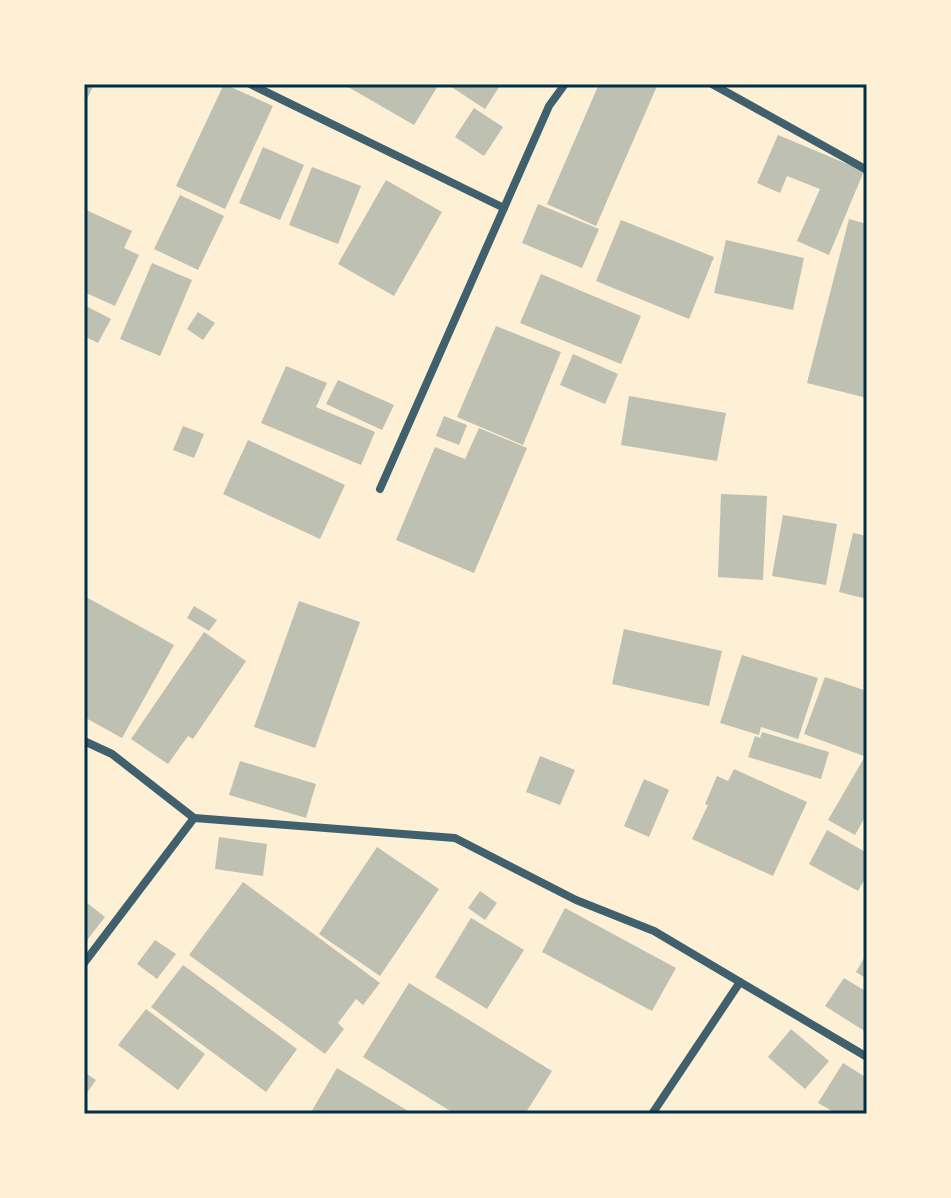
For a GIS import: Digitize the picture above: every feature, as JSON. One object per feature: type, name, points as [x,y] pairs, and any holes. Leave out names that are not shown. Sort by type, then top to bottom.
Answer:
[{"type":"street","points":[[250,84],[504,208]]},
{"type":"street","points":[[380,489],[549,106],[565,84]]},
{"type":"street","points":[[712,84],[867,170]]},
{"type":"street","points":[[84,741],[112,754],[194,818],[455,838],[576,900],[654,931],[867,1057]]},
{"type":"street","points":[[84,963],[194,818]]},
{"type":"street","points":[[652,1114],[740,982]]},
{"type":"building","points":[[84,84],[94,84],[84,106]]},
{"type":"building","points":[[224,84],[273,106],[225,209],[176,186]]},
{"type":"building","points":[[343,84],[439,84],[414,125]]},
{"type":"building","points":[[447,84],[501,84],[485,109]]},
{"type":"building","points":[[599,84],[657,86],[596,226],[547,204]]},
{"type":"building","points":[[474,108],[503,127],[484,156],[455,137]]},
{"type":"building","points":[[778,135],[864,171],[829,255],[797,241],[820,189],[787,176],[780,193],[757,183]]},
{"type":"building","points":[[263,147],[304,165],[280,220],[239,203]]},
{"type":"building","points":[[312,167],[361,186],[338,244],[289,225]]},
{"type":"building","points":[[386,180],[442,212],[394,296],[338,264]]},
{"type":"building","points":[[180,195],[224,216],[198,270],[154,249]]},
{"type":"building","points":[[538,204],[599,229],[582,268],[522,243]]},
{"type":"building","points":[[84,209],[132,231],[124,248],[139,255],[115,306],[84,292]]},
{"type":"building","points":[[849,219],[867,224],[867,398],[807,383]]},
{"type":"building","points":[[621,220],[714,257],[689,319],[596,281]]},
{"type":"building","points":[[726,240],[804,258],[793,310],[714,293]]},
{"type":"building","points":[[152,263],[192,280],[160,356],[120,339]]},
{"type":"building","points":[[541,274],[641,316],[621,364],[520,323]]},
{"type":"building","points":[[84,305],[111,319],[98,343],[84,336]]},
{"type":"building","points":[[198,312],[215,323],[203,340],[187,329]]},
{"type":"building","points":[[496,326],[561,352],[523,445],[457,417]]},
{"type":"building","points":[[573,354],[618,374],[605,404],[560,385]]},
{"type":"building","points":[[286,366],[327,383],[316,407],[375,432],[361,465],[261,423]]},
{"type":"building","points":[[338,380],[394,405],[382,430],[326,404]]},
{"type":"building","points":[[629,396],[726,413],[717,461],[621,445]]},
{"type":"building","points":[[444,416],[467,425],[459,445],[436,436]]},
{"type":"building","points":[[183,426],[204,434],[194,458],[173,450]]},
{"type":"building","points":[[479,428],[527,448],[474,573],[396,540],[435,447],[465,459]]},
{"type":"building","points":[[248,440],[345,485],[320,539],[223,494]]},
{"type":"building","points":[[721,494],[767,496],[763,580],[718,577]]},
{"type":"building","points":[[783,515],[837,524],[826,585],[772,576]]},
{"type":"building","points":[[853,533],[867,536],[867,599],[839,592]]},
{"type":"building","points":[[84,596],[174,645],[122,738],[84,717]]},
{"type":"building","points":[[299,601],[360,622],[315,748],[254,727]]},
{"type":"building","points":[[194,606],[217,620],[209,631],[187,618]]},
{"type":"building","points":[[624,629],[722,651],[709,706],[612,684]]},
{"type":"building","points":[[204,632],[246,661],[193,739],[188,736],[168,764],[131,739]]},
{"type":"building","points":[[742,655],[818,678],[798,739],[761,727],[759,735],[720,723]]},
{"type":"building","points":[[825,677],[867,691],[867,749],[864,756],[804,734]]},
{"type":"building","points":[[762,732],[829,752],[821,779],[748,757],[755,736],[760,738]]},
{"type":"building","points":[[540,756],[575,770],[560,805],[526,792]]},
{"type":"building","points":[[864,758],[867,760],[867,821],[864,819],[855,835],[828,820]]},
{"type":"building","points":[[240,761],[316,784],[306,818],[229,795]]},
{"type":"building","points":[[734,769],[807,802],[773,876],[692,839],[717,776],[728,781]]},
{"type":"building","points":[[644,779],[669,790],[649,837],[624,826]]},
{"type":"building","points":[[827,830],[867,853],[867,875],[858,891],[809,864]]},
{"type":"building","points":[[219,837],[267,844],[263,876],[215,869]]},
{"type":"building","points":[[377,847],[439,889],[380,976],[319,934]]},
{"type":"building","points":[[243,882],[380,983],[363,1005],[356,999],[338,1023],[344,1029],[325,1054],[189,955]]},
{"type":"building","points":[[480,891],[497,903],[485,920],[468,908]]},
{"type":"building","points":[[86,902],[105,917],[84,944],[84,904]]},
{"type":"building","points":[[565,908],[676,968],[652,1011],[542,952]]},
{"type":"building","points":[[471,918],[524,950],[487,1009],[435,977]]},
{"type":"building","points":[[155,940],[176,954],[157,979],[137,964]]},
{"type":"building","points":[[867,953],[867,979],[856,972]]},
{"type":"building","points":[[183,965],[297,1049],[266,1092],[151,1007]]},
{"type":"building","points":[[844,978],[867,992],[866,1032],[825,1006]]},
{"type":"building","points":[[409,983],[552,1071],[525,1114],[455,1114],[363,1057]]},
{"type":"building","points":[[146,1009],[205,1054],[178,1090],[118,1045]]},
{"type":"building","points":[[791,1029],[829,1061],[805,1089],[768,1057]]},
{"type":"building","points":[[843,1063],[867,1078],[867,1114],[837,1114],[818,1103]]},
{"type":"building","points":[[337,1068],[413,1114],[310,1114]]},
{"type":"building","points":[[84,1072],[96,1080],[84,1097]]}]
